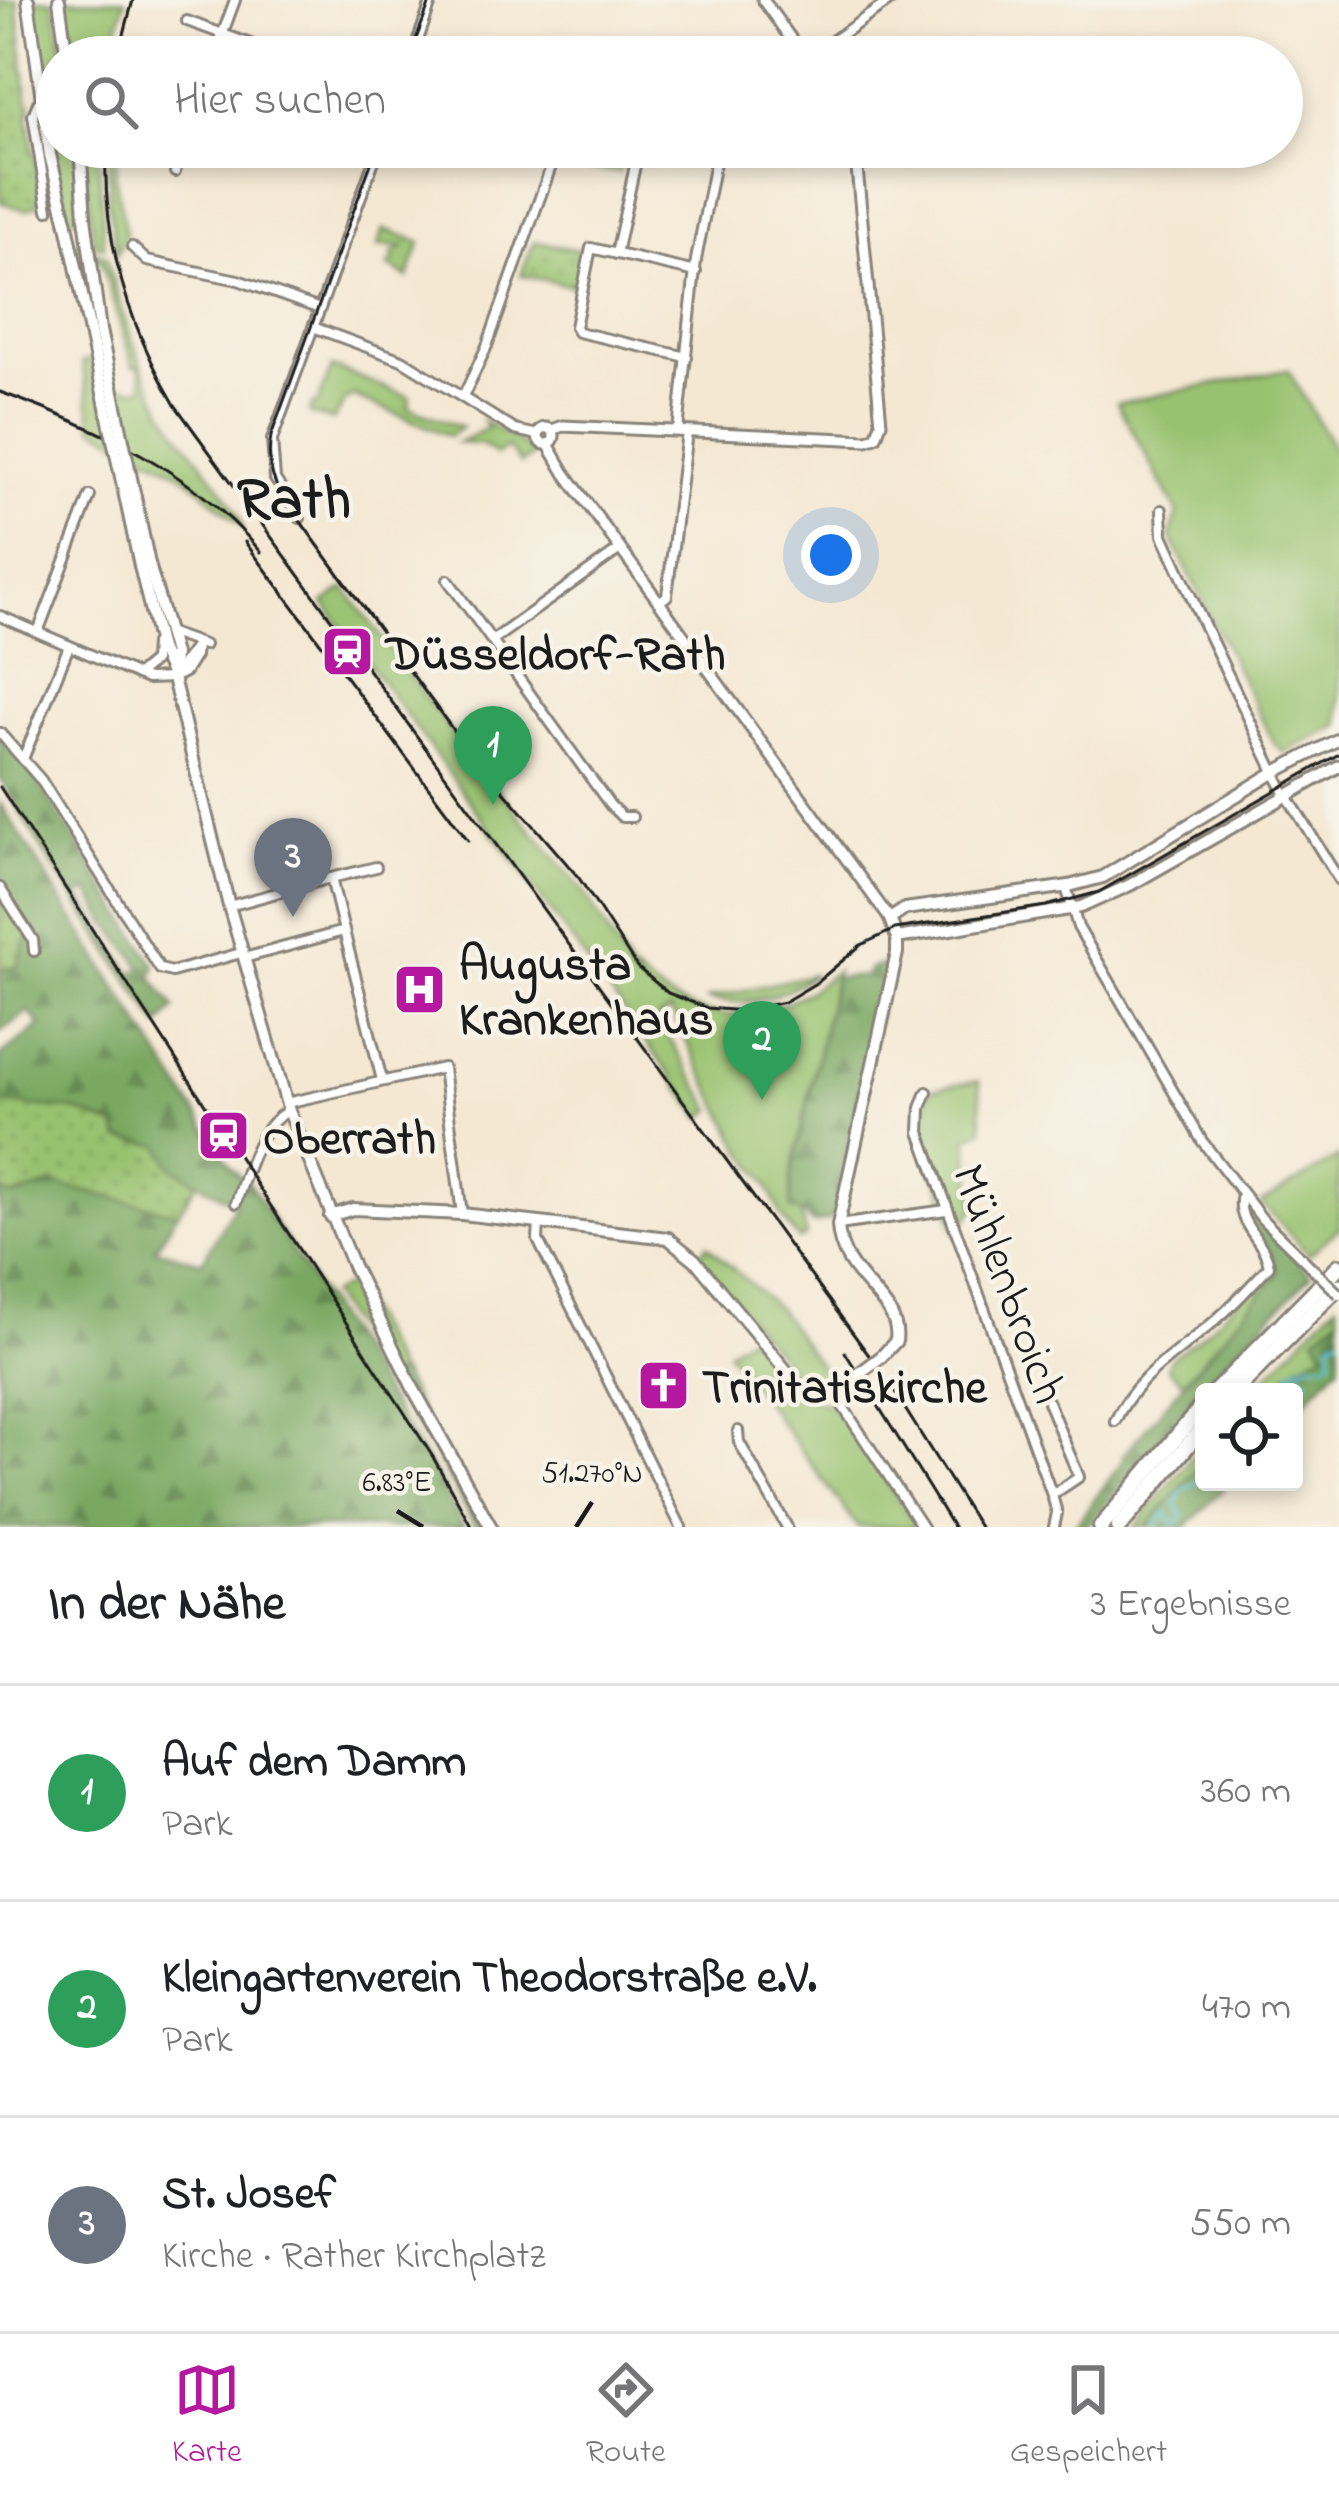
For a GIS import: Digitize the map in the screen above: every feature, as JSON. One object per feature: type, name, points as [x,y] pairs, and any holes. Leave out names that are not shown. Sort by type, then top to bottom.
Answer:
[{"type":"highway","points":[[1225,1383],[1333,1283]]},
{"type":"highway","points":[[1242,1383],[1333,1283]]},
{"type":"highway","points":[[1101,1527],[1195,1415]]},
{"type":"highway","points":[[1119,1527],[1195,1437]]},
{"type":"main road","points":[[28,0],[37,36]]},
{"type":"main road","points":[[59,0],[64,36]]},
{"type":"main road","points":[[53,168],[161,634],[242,955],[287,1107],[330,1216],[413,1388],[490,1527]]},
{"type":"main road","points":[[82,168],[88,256],[144,565]]},
{"type":"main road","points":[[330,1216],[353,1209],[462,1214],[653,1234],[674,1241],[800,1388],[818,1396],[834,1393],[895,1344],[895,1319],[847,1261],[838,1225],[897,938],[890,919],[902,909],[1103,877],[1275,772],[1339,739]]},
{"type":"main road","points":[[897,938],[1072,910],[1130,885],[1339,766]]},
{"type":"street","points":[[222,34],[235,0]]},
{"type":"street","points":[[419,36],[432,0]]},
{"type":"street","points":[[763,0],[791,36]]},
{"type":"street","points":[[838,36],[891,0]]},
{"type":"street","points":[[187,21],[228,36]]},
{"type":"street","points":[[36,106],[36,136]]},
{"type":"street","points":[[41,168],[48,210]]},
{"type":"street","points":[[175,172],[176,168]]},
{"type":"street","points":[[300,518],[275,478],[271,447],[371,168]]},
{"type":"street","points":[[463,397],[487,346],[551,168]]},
{"type":"street","points":[[616,254],[634,168]]},
{"type":"street","points":[[659,602],[667,596],[696,272],[714,168]]},
{"type":"street","points":[[313,327],[402,359],[515,430],[543,440],[554,437],[551,430],[563,426],[868,440],[875,437],[881,423],[857,168]]},
{"type":"street","points":[[132,247],[147,261],[238,280],[320,309]]},
{"type":"street","points":[[687,357],[578,332],[575,327],[591,248],[696,272]]},
{"type":"street","points":[[543,440],[890,919]]},
{"type":"street","points":[[38,632],[89,496]]},
{"type":"street","points":[[1162,510],[1163,535],[1286,795],[1339,880]]},
{"type":"street","points":[[493,640],[620,549]]},
{"type":"street","points":[[448,580],[610,805],[622,817],[632,817]]},
{"type":"street","points":[[0,616],[137,675],[155,680],[173,678],[200,645],[161,634],[154,661],[137,675]]},
{"type":"street","points":[[23,759],[69,646]]},
{"type":"street","points":[[0,733],[41,780],[160,969],[177,971],[344,931]]},
{"type":"street","points":[[229,906],[376,867]]},
{"type":"street","points":[[331,878],[382,1080]]},
{"type":"street","points":[[1066,886],[1072,910],[1193,1127],[1242,1195],[1304,1260],[1333,1283]]},
{"type":"street","points":[[0,888],[33,940],[34,951]]},
{"type":"street","points":[[236,1203],[253,1158],[274,1120],[287,1107],[443,1068],[462,1214]]},
{"type":"street","name":"Mühlenbroich","points":[[927,1092],[920,1132],[1052,1495],[1057,1514],[1054,1527]]},
{"type":"street","points":[[1115,1421],[1137,1386],[1200,1334],[1269,1266],[1265,1250],[1242,1218],[1242,1195]]},
{"type":"street","points":[[838,1225],[946,1210]]},
{"type":"street","points":[[539,1220],[544,1252],[681,1527]]},
{"type":"street","points":[[834,1393],[922,1527]]},
{"type":"street","name":"Mühlenbroich","points":[[1048,1402],[1079,1477],[1052,1495]]},
{"type":"street","points":[[738,1431],[739,1442],[783,1526]]},
{"type":"green space","points":[[0,0],[17,0],[41,193],[36,206],[25,210],[0,202]]},
{"type":"green space","points":[[30,0],[53,0],[61,36],[36,36]]},
{"type":"green space","points":[[63,0],[125,0],[116,36],[68,36]]},
{"type":"green space","points":[[55,168],[78,168],[82,217],[67,220]]},
{"type":"green space","points":[[85,168],[99,168],[104,247],[94,245]]},
{"type":"green space","points":[[108,168],[116,168],[126,235],[117,254]]},
{"type":"green space","points":[[384,229],[421,242],[408,278],[388,266],[395,260],[391,255],[403,246],[378,246]]},
{"type":"green space","points":[[534,241],[584,251],[577,287],[521,275]]},
{"type":"green space","points":[[69,242],[106,256],[155,393],[242,526],[184,475],[93,427],[82,362],[90,360],[120,386],[144,387],[100,259]]},
{"type":"green space","points":[[332,367],[410,397],[409,408],[462,427],[450,436],[353,396],[333,421],[309,413]]},
{"type":"green space","points":[[1288,370],[1339,458],[1339,726],[1284,753],[1273,742],[1170,536],[1178,513],[1117,403]]},
{"type":"green space","points":[[483,420],[536,453],[521,464],[507,447],[496,455],[481,444],[458,443],[487,428]]},
{"type":"green space","points":[[345,588],[457,741],[583,891],[637,981],[636,973],[686,1006],[736,1015],[786,1003],[836,971],[791,1177],[806,1236],[799,1240],[784,1221],[671,1011],[658,1019],[713,1110],[702,1118],[324,603]]},
{"type":"green space","points":[[0,735],[29,768],[156,966],[152,978],[175,1008],[160,1026],[51,864],[0,778]],"holes":[[[88,890],[142,967],[136,973],[79,895]]]},
{"type":"green space","points":[[0,803],[229,1164],[247,1180],[427,1461],[464,1527],[0,1527],[0,1056],[40,1026],[29,1011],[0,1032],[0,971],[18,965],[28,935],[0,890]],"holes":[[[197,1182],[235,1203],[202,1262],[155,1249]]]},
{"type":"green space","points":[[0,890],[28,934],[18,965],[0,971]]},
{"type":"green space","points":[[888,966],[832,1219],[813,1224],[791,1209],[791,1177],[835,978],[866,976],[868,969]]},
{"type":"green space","points":[[815,974],[763,998],[706,999]]},
{"type":"green space","points":[[979,1081],[983,1130],[967,1138],[976,1208],[956,1232],[923,1126],[930,1089]]},
{"type":"green space","points":[[0,1103],[75,1110],[116,1127],[120,1139],[160,1145],[172,1167],[197,1182],[178,1213],[53,1184],[12,1197],[0,1190]]},
{"type":"green space","points":[[1339,1157],[1339,1228],[1309,1255],[1261,1203]]},
{"type":"green space","points":[[1248,1209],[1311,1275],[1206,1383],[1195,1383],[1195,1396],[1086,1527],[1074,1527],[1123,1455],[1278,1273],[1271,1254],[1245,1217]]},
{"type":"green space","points":[[707,1245],[778,1309],[836,1388],[819,1391],[804,1385],[697,1257]]},
{"type":"green space","points":[[1274,1264],[1279,1273],[1183,1382],[1167,1368],[1172,1357],[1202,1335]]},
{"type":"green space","points":[[351,1283],[398,1373],[385,1380],[330,1294]]},
{"type":"green space","points":[[1337,1303],[1339,1316],[1316,1337],[1328,1351],[1299,1364],[1279,1383],[1260,1383]]},
{"type":"green space","points":[[1339,1316],[1339,1365],[1303,1403],[1303,1383],[1279,1383],[1299,1364],[1326,1351],[1315,1337]]},
{"type":"green space","points":[[749,1335],[800,1395],[837,1407],[917,1527],[858,1527],[727,1351]]},
{"type":"green space","points":[[398,1373],[485,1527],[475,1527],[385,1380]]},
{"type":"green space","points":[[1195,1453],[1195,1471],[1146,1527],[1135,1527]]},
{"type":"green space","points":[[1195,1471],[1195,1491],[1221,1491],[1187,1527],[1146,1527]]},
{"type":"waterway","points":[[1303,1386],[1306,1375],[1292,1375],[1292,1369],[1326,1363],[1331,1359],[1331,1340],[1339,1337]]},
{"type":"waterway","points":[[1156,1527],[1166,1511],[1172,1523],[1178,1524],[1183,1516],[1178,1498],[1195,1485]]},
{"type":"tram line","points":[[417,36],[431,0]]},
{"type":"tram line","points":[[369,168],[271,436],[275,482],[461,741],[579,878],[637,967],[668,993],[707,1008],[744,1011],[784,1002],[816,983],[861,945],[895,929],[1046,906],[1099,892],[1339,754]]},
{"type":"tram line","points":[[0,787],[433,1457],[472,1527]]},
{"type":"railway","points":[[124,36],[133,0]]},
{"type":"railway","points":[[106,168],[108,215],[121,281],[144,344],[175,405],[887,1380],[979,1527]]},
{"type":"railway","points":[[0,392],[142,455],[205,497],[261,552]]},
{"type":"railway","points":[[245,542],[468,840]]},
{"type":"railway","points":[[845,1352],[953,1527]]},
{"type":"place","name":"Düsseldorf-Rath","points":[[347,652]]},
{"type":"place","name":"Auf dem Damm","points":[[493,805]]},
{"type":"place","name":"St. Josef","points":[[293,917]]},
{"type":"place","name":"Augusta Krankenhaus","points":[[420,990]]},
{"type":"place","name":"Kleingartenverein Theodorstraße e.V.","points":[[762,1100]]},
{"type":"place","name":"Oberrath","points":[[224,1136]]},
{"type":"place","name":"Trinitatiskirche","points":[[663,1385]]},
{"type":"district","name":"Rath","points":[[294,496]]}]
